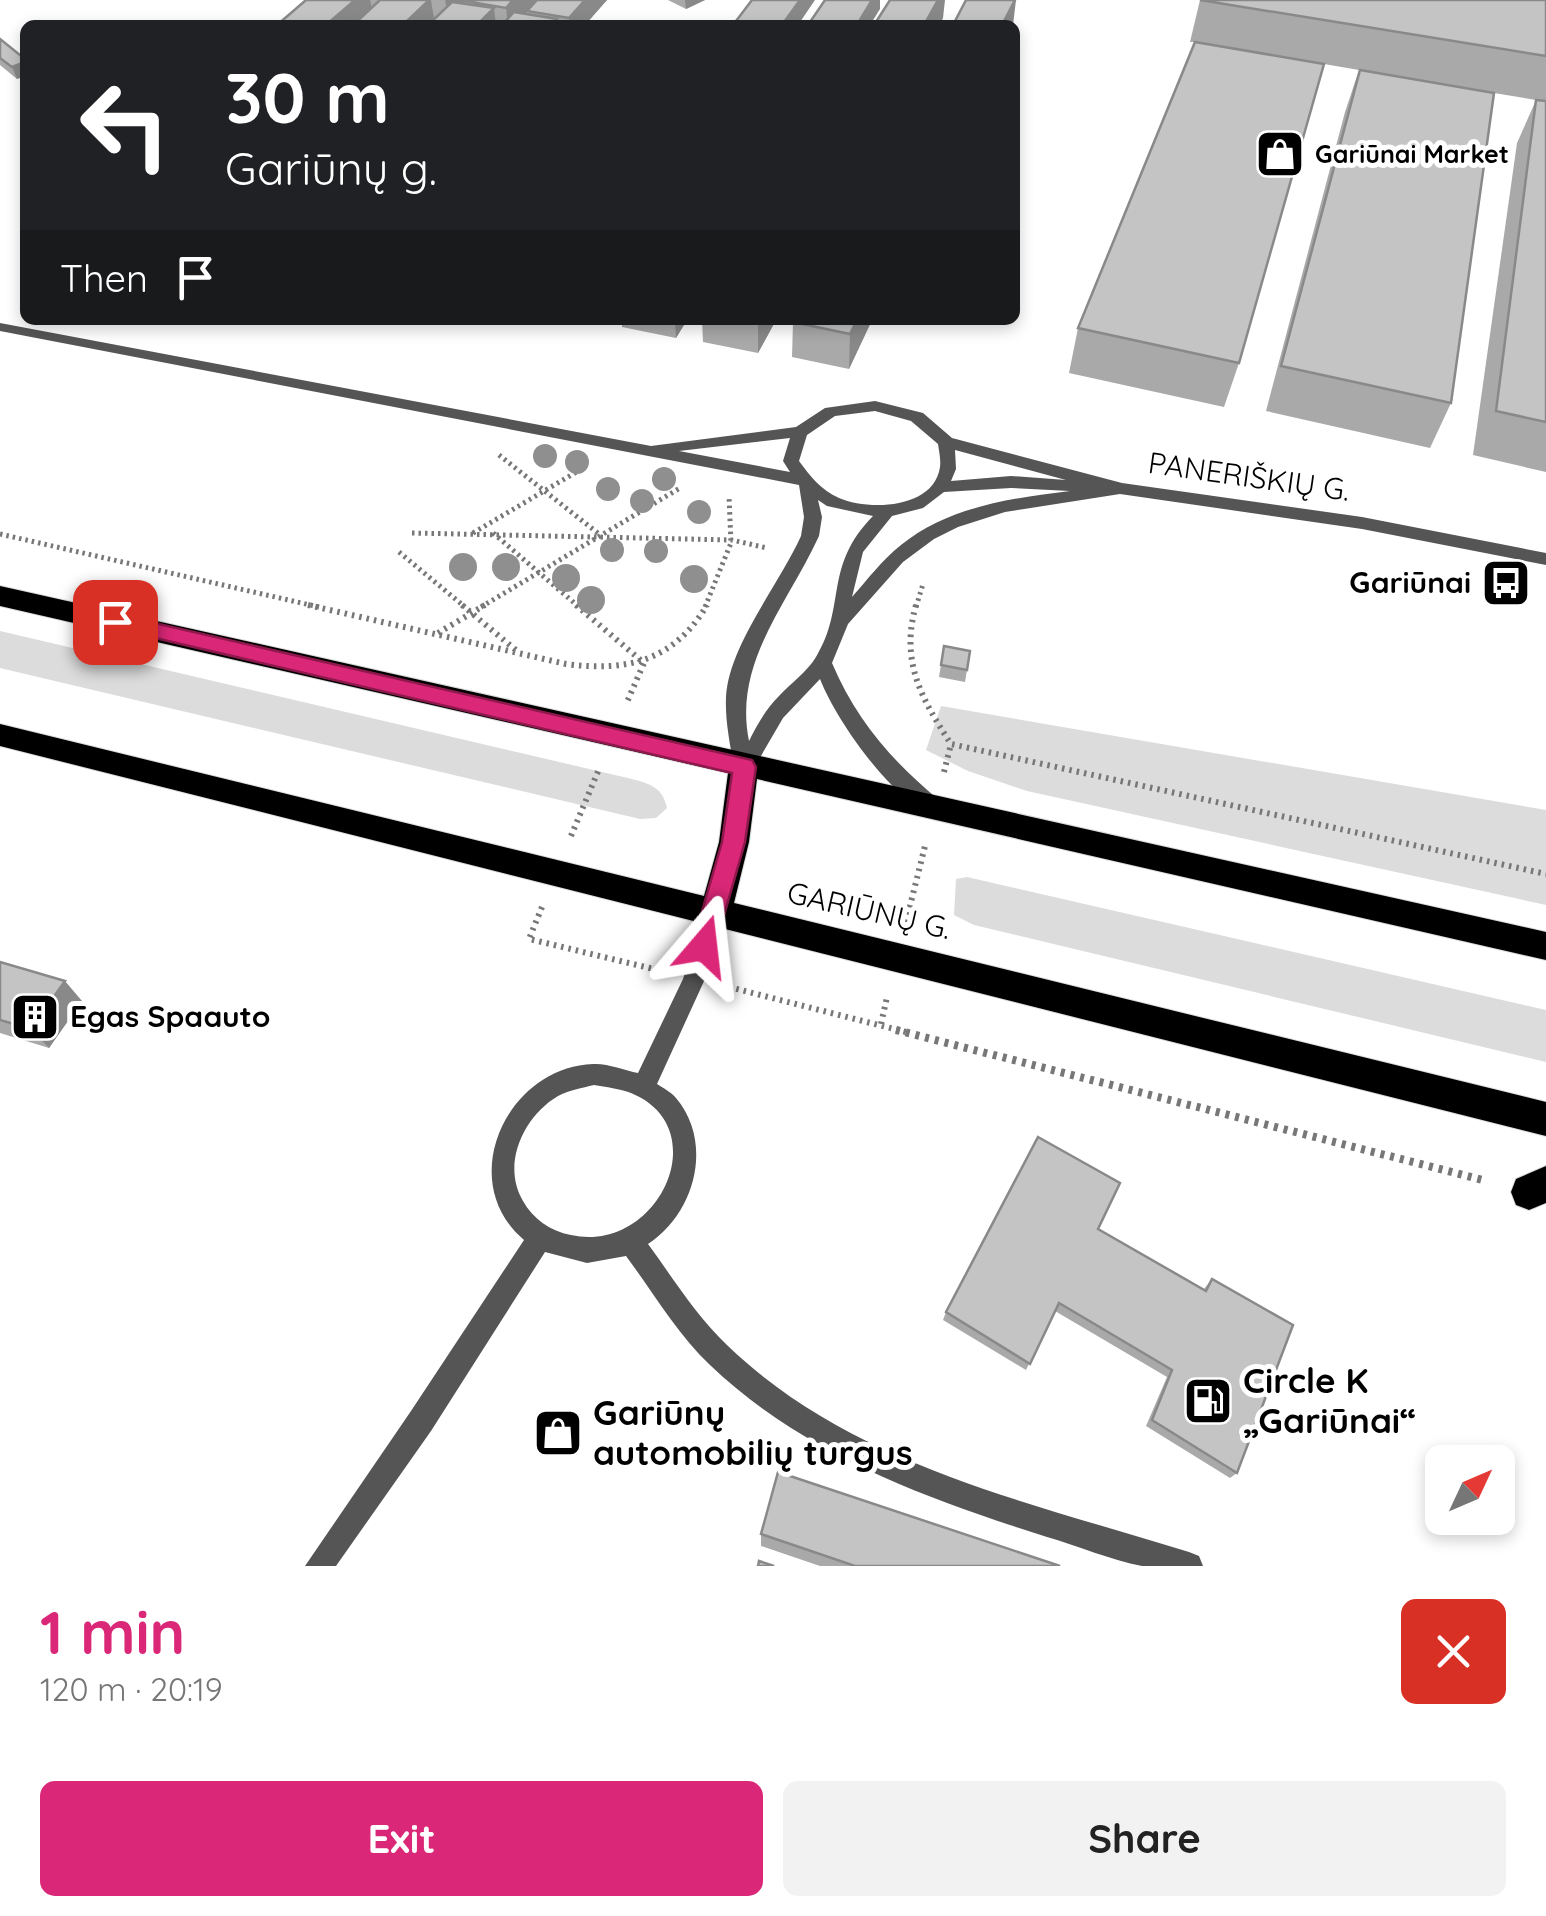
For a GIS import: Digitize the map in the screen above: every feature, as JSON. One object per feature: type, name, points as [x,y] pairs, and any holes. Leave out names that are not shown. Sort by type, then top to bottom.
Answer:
[{"type":"highway","points":[[0,596],[1546,946]]},
{"type":"highway","name":"GARIŪNŲ G.","points":[[0,735],[1546,1119]]},
{"type":"highway","points":[[715,914],[734,842],[744,767]]},
{"type":"street","points":[[0,327],[651,449],[692,462],[804,484],[830,503],[858,510],[887,511],[927,498],[950,472],[946,442]]},
{"type":"street","name":"PANERIŠKIŲ G.","points":[[651,449],[800,432],[831,412],[875,406],[918,418],[946,442],[1122,489],[1362,524],[1546,559]]},
{"type":"street","points":[[744,767],[734,730],[733,698],[743,654],[810,536],[812,516],[804,484],[791,461],[800,432]]},
{"type":"street","points":[[940,487],[1011,482],[1122,489]]},
{"type":"street","points":[[842,619],[907,549],[937,530],[974,515],[1122,489]]},
{"type":"street","points":[[744,767],[775,714],[823,664],[842,619],[845,565],[861,534],[887,511]]},
{"type":"street","points":[[823,664],[835,698],[857,734],[888,770],[935,808]]},
{"type":"street","points":[[644,1084],[687,994],[715,914]]},
{"type":"street","points":[[594,1074],[620,1075],[644,1084],[678,1120],[686,1144],[685,1170],[676,1196],[657,1222],[630,1241],[584,1250],[568,1249],[540,1237],[518,1218],[506,1192],[502,1164],[509,1136],[524,1110],[544,1092],[594,1074]]},
{"type":"street","points":[[318,1566],[421,1421],[540,1237]]},
{"type":"street","points":[[630,1241],[718,1354],[793,1417],[886,1468],[1189,1566]]},
{"type":"path","points":[[473,534],[622,444]]},
{"type":"path","points":[[488,447],[600,535]]},
{"type":"path","points":[[436,634],[694,480]]},
{"type":"path","points":[[0,534],[519,653],[604,668],[644,662],[677,640],[702,615],[732,540],[412,532]]},
{"type":"path","points":[[494,534],[644,662]]},
{"type":"path","points":[[399,552],[519,653]]},
{"type":"path","points":[[924,582],[906,632],[907,659],[919,697],[951,744],[1546,874]]},
{"type":"path","points":[[528,938],[644,662]]},
{"type":"path","points":[[951,744],[881,1024],[1538,1188]]},
{"type":"shaded area","points":[[0,631],[632,779],[655,788],[667,808],[656,818],[640,819],[0,668]]},
{"type":"shaded area","points":[[941,706],[1546,810],[1546,905],[1027,791],[968,771],[926,750]]},
{"type":"shaded area","points":[[967,877],[1546,1010],[1546,1062],[974,925],[954,915],[956,879]]},
{"type":"building","points":[[306,0],[355,0],[332,20],[283,20]]},
{"type":"building","points":[[380,0],[429,0],[408,20],[358,20]]},
{"type":"building","points":[[466,0],[513,0],[506,8]]},
{"type":"building","points":[[537,0],[585,0],[569,18],[527,11]]},
{"type":"building","points":[[752,0],[800,0],[786,20],[737,20]]},
{"type":"building","points":[[825,0],[872,0],[860,20],[811,20]]},
{"type":"building","points":[[890,0],[938,0],[927,20],[877,20]]},
{"type":"building","points":[[966,0],[1015,0],[1005,20],[956,20]]},
{"type":"building","points":[[1200,0],[1546,0],[1546,56]]},
{"type":"building","points":[[452,2],[494,8],[482,20],[433,20]]},
{"type":"building","points":[[514,12],[557,19],[556,20],[507,20]]},
{"type":"building","points":[[0,39],[20,55],[20,64],[12,67],[0,58]]},
{"type":"building","points":[[1195,42],[1324,64],[1239,363],[1078,328]]},
{"type":"building","points":[[1360,70],[1494,93],[1451,403],[1281,366]]},
{"type":"building","points":[[1536,100],[1546,101],[1546,422],[1496,411]]},
{"type":"building","points":[[807,325],[854,325],[850,334]]},
{"type":"building","points":[[944,646],[970,651],[967,670],[941,665]]},
{"type":"building","points":[[0,962],[65,981],[31,1029],[0,1020]]},
{"type":"building","points":[[1038,1137],[1120,1183],[1098,1229],[1206,1291],[1212,1279],[1293,1325],[1237,1473],[1152,1420],[1172,1370],[1059,1303],[1030,1364],[946,1312]]},
{"type":"building","points":[[778,1472],[1060,1566],[855,1566],[761,1534]]},
{"type":"place","name":"Gariūnai Market","points":[[1280,154]]},
{"type":"place","name":"Gariūnai","points":[[1506,583]]},
{"type":"place","name":"Egas Spaauto","points":[[35,1017]]},
{"type":"place","name":"Circle K „Gariūnai“","points":[[1208,1401]]},
{"type":"place","name":"Gariūnų automobilių turgus","points":[[558,1433]]},
{"type":"route","points":[[115,622],[744,767],[734,842],[704,946]]}]
